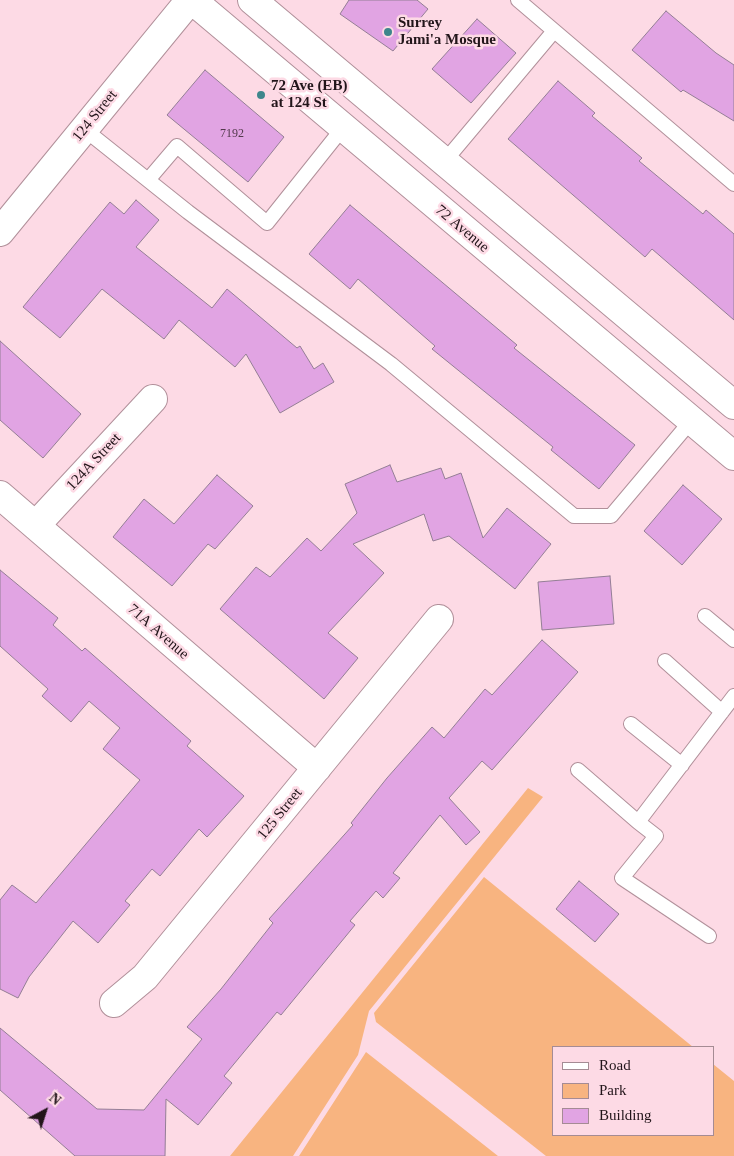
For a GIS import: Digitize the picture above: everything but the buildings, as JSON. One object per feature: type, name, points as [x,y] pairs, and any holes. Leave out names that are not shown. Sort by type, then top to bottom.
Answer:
[{"type":"street","name":"72 Avenue","points":[[191,0],[342,129],[734,456]]},
{"type":"street","name":"124 Street","points":[[0,232],[191,0]]},
{"type":"street","points":[[252,0],[734,405]]},
{"type":"street","name":"124A Street","points":[[36,525],[152,398]]},
{"type":"street","name":"71A Avenue","points":[[0,495],[317,768]]},
{"type":"street","name":"125 Street","points":[[114,1003],[146,977],[439,619]]},
{"type":"lane","points":[[518,0],[734,184]]},
{"type":"lane","points":[[444,162],[554,31]]},
{"type":"lane","points":[[84,129],[148,180],[391,364],[574,516],[611,516],[692,421]]},
{"type":"lane","points":[[148,180],[177,146],[267,223],[342,129]]},
{"type":"lane","points":[[705,616],[734,640]]},
{"type":"lane","points":[[664,661],[722,712]]},
{"type":"lane","points":[[638,822],[734,696]]},
{"type":"lane","points":[[631,724],[682,765]]},
{"type":"lane","points":[[578,770],[656,836],[622,878],[708,936]]},
{"type":"green space","points":[[528,788],[543,797],[369,1011],[358,1055],[293,1156],[230,1156]]},
{"type":"green space","points":[[484,877],[692,1046],[552,1046],[552,1136],[714,1136],[714,1065],[734,1081],[734,1156],[546,1156],[376,1022],[374,1013]]},
{"type":"green space","points":[[366,1052],[498,1156],[299,1156]]},
{"type":"place","name":"Surrey Jami'a Mosque","points":[[388,32]]},
{"type":"place","name":"72 Ave (EB) at 124 St","points":[[261,95]]}]
